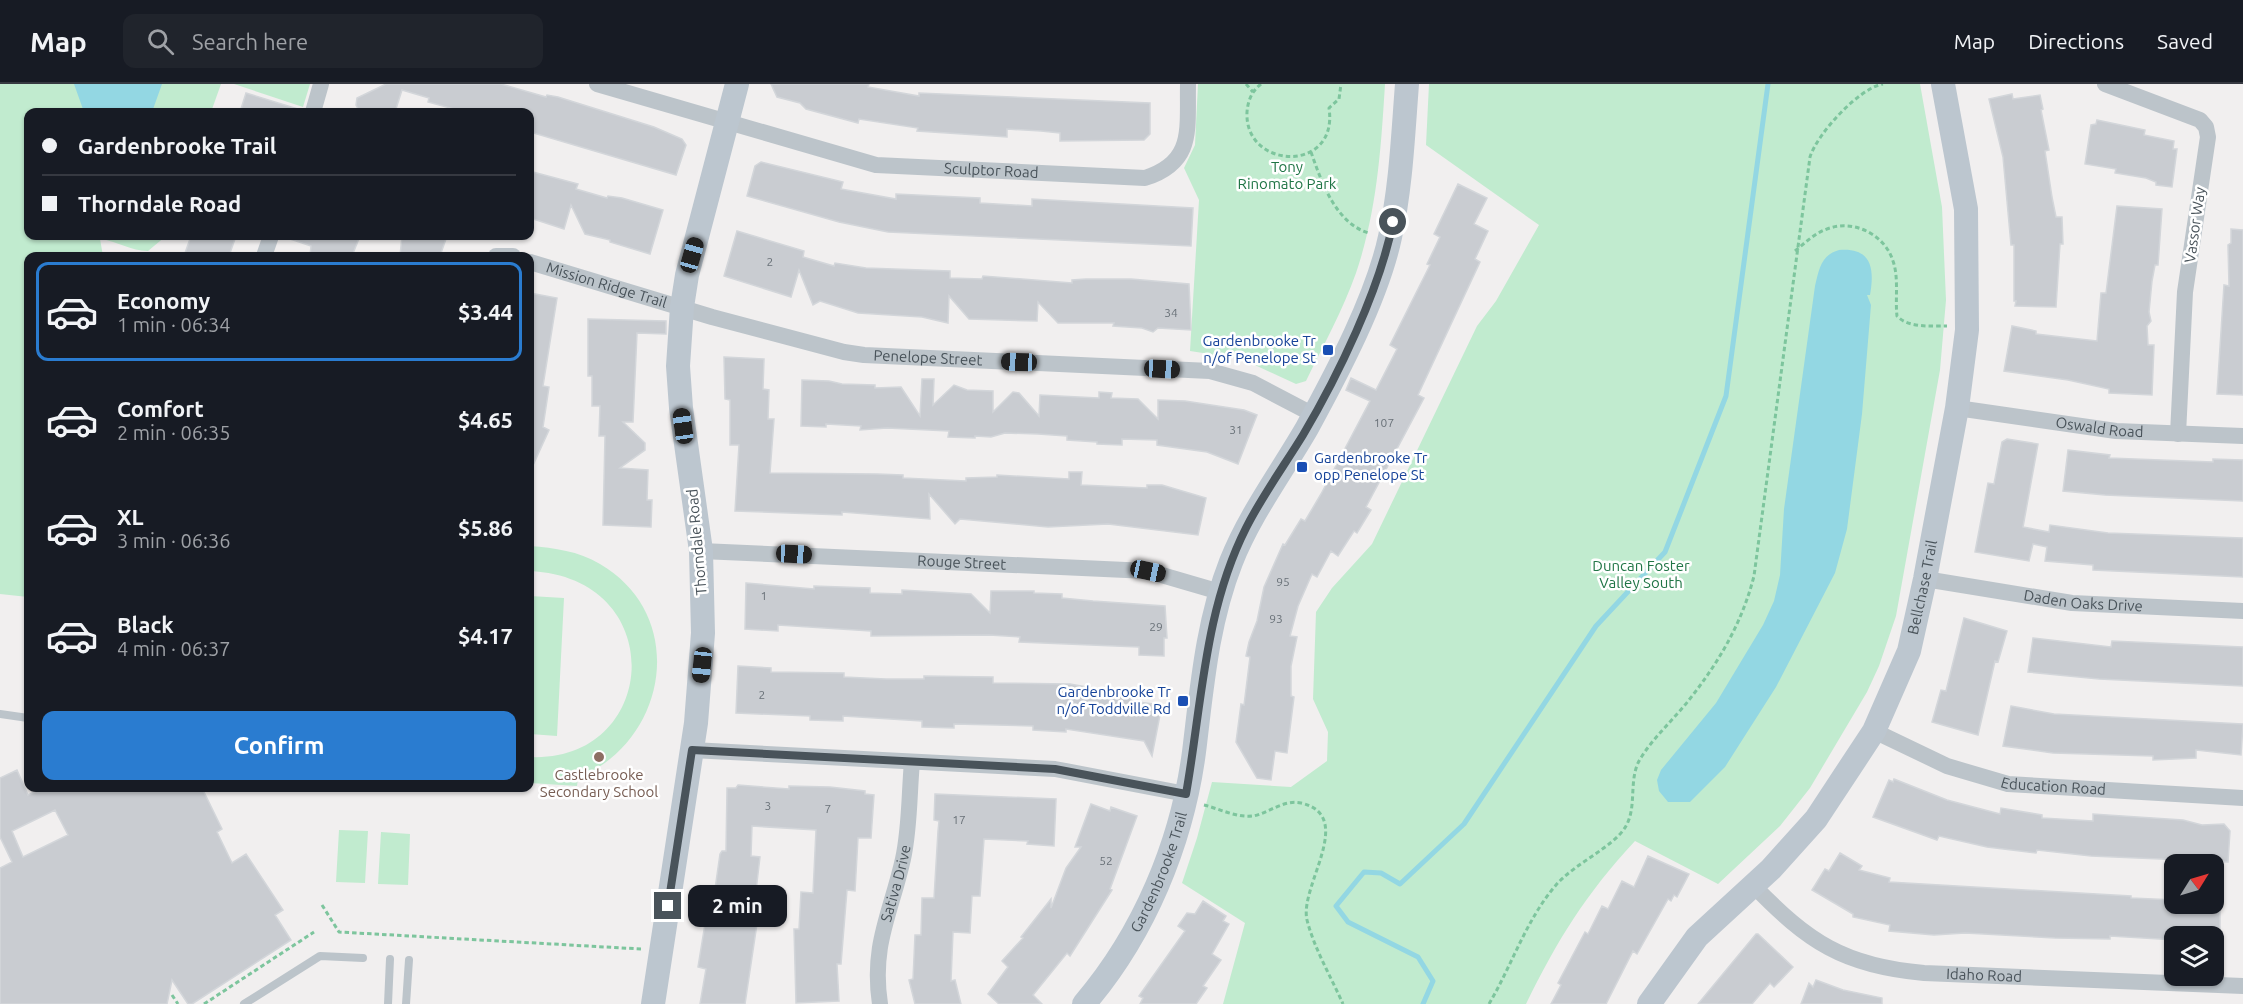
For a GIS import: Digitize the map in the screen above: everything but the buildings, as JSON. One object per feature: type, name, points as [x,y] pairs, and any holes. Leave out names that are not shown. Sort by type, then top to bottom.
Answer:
[{"type":"street","points":[[314,108],[321,84]]},
{"type":"street","name":"Sculptor Road","points":[[597,84],[876,165],[1145,178],[1165,171],[1180,156],[1187,134],[1188,84]]},
{"type":"street","name":"Thorndale Road","points":[[653,1004],[692,750],[704,633],[701,551],[681,408],[678,366],[682,307],[687,275],[737,84]]},
{"type":"street","name":"Gardenbrooke Trail","points":[[1084,1004],[1137,927],[1195,799],[1212,621],[1220,592],[1245,529],[1314,415],[1362,316],[1390,240],[1400,185],[1407,84]]},
{"type":"street","name":"Vassor Way","points":[[2105,84],[2200,120],[2206,127],[2208,137],[2184,292],[2178,434]]},
{"type":"street","name":"Bellchase Trail","points":[[1649,1004],[1697,937],[1753,885],[1816,819],[1874,731],[1909,651],[1926,579],[1957,408],[1967,330],[1966,209],[1946,85]]},
{"type":"street","name":"Mission Ridge Trail","points":[[534,263],[682,307]]},
{"type":"street","name":"Penelope Street","points":[[682,307],[864,355],[1210,371],[1253,383],[1314,415]]},
{"type":"street","name":"Oswald Road","points":[[1957,408],[2116,431],[2243,436]]},
{"type":"street","name":"Rouge Street","points":[[701,551],[1148,571],[1220,592]]},
{"type":"street","name":"Daden Oaks Drive","points":[[1926,579],[2072,603],[2243,611]]},
{"type":"street","name":"Education Road","points":[[1874,731],[1947,766],[2008,784],[2243,798]]},
{"type":"street","points":[[692,750],[1055,769],[1195,799]]},
{"type":"street","name":"Sativa Drive","points":[[880,1004],[877,957],[903,861],[907,837],[912,762]]},
{"type":"street","name":"Idaho Road","points":[[1753,885],[1788,920],[1822,946],[1879,968],[1936,974],[2243,986]]},
{"type":"lane","points":[[0,714],[24,717]]},
{"type":"lane","points":[[244,1004],[320,956],[363,958]]},
{"type":"lane","points":[[388,1004],[390,959]]},
{"type":"lane","points":[[406,1004],[409,960]]},
{"type":"path","points":[[1246,84],[1253,92]]},
{"type":"path","points":[[1261,84],[1253,92],[1248,105],[1247,119],[1258,143],[1269,152],[1282,157],[1296,157],[1311,152],[1325,139],[1331,119],[1329,108],[1339,99],[1341,84]]},
{"type":"path","points":[[1489,1004],[1518,946],[1556,885],[1587,857],[1613,841],[1626,826],[1632,805],[1634,775],[1642,756],[1690,699],[1728,642],[1746,610],[1754,576],[1795,251],[1813,147],[1832,122],[1875,85],[1883,84]]},
{"type":"path","points":[[1311,152],[1320,180],[1337,207],[1355,226],[1369,233]]},
{"type":"path","points":[[1795,251],[1818,233],[1832,227],[1847,226],[1862,229],[1877,237],[1890,251],[1894,264],[1897,316],[1902,321],[1911,324],[1947,326]]},
{"type":"path","points":[[1195,799],[1250,816],[1290,802],[1300,803],[1310,806],[1324,821],[1327,841],[1310,885],[1306,901],[1306,918],[1343,1004]]},
{"type":"path","points":[[322,905],[339,932],[641,949]]},
{"type":"path","points":[[204,1004],[228,991],[314,932]]},
{"type":"path","points":[[172,995],[178,1004]]},
{"type":"green space","points":[[0,84],[221,84],[212,108],[24,108],[24,240],[100,240],[102,252],[24,252],[24,597],[0,594]]},
{"type":"green space","points":[[234,84],[310,84],[303,107]]},
{"type":"green space","name":"Tony Rinomato Park","points":[[1198,84],[1385,84],[1377,180],[1363,250],[1345,301],[1306,381],[1296,384],[1242,359],[1190,351],[1199,200],[1184,168],[1195,145]]},
{"type":"green space","name":"Duncan Foster Valley South","points":[[1429,84],[1920,84],[1942,207],[1946,300],[1940,370],[1896,616],[1879,666],[1867,692],[1810,788],[1780,826],[1718,884],[1635,841],[1601,880],[1574,918],[1526,1004],[1223,1004],[1245,923],[1182,883],[1212,782],[1291,787],[1327,761],[1328,732],[1313,699],[1316,612],[1332,588],[1372,544],[1477,326],[1496,301],[1539,225],[1426,145]]},
{"type":"green space","points":[[104,240],[161,240],[148,251]]},
{"type":"green space","points":[[534,546],[583,556],[600,564],[628,587],[647,614],[656,645],[656,677],[648,708],[632,736],[608,760],[578,778],[577,786],[534,783],[534,756],[573,751],[604,731],[624,703],[632,669],[626,635],[608,604],[576,581],[534,572]]},
{"type":"green space","points":[[534,596],[564,598],[557,736],[534,734]]},
{"type":"green space","points":[[339,830],[368,831],[365,883],[336,882]]},
{"type":"green space","points":[[381,832],[410,834],[408,885],[378,884]]},
{"type":"water","points":[[74,84],[162,84],[153,108],[83,108]]},
{"type":"water","points":[[1839,250],[1851,250],[1865,257],[1869,263],[1872,278],[1870,295],[1867,295],[1871,305],[1862,414],[1847,529],[1835,573],[1776,687],[1725,767],[1690,802],[1668,802],[1659,791],[1657,780],[1661,770],[1716,703],[1763,625],[1774,601],[1780,575],[1784,509],[1815,286],[1825,259]]},
{"type":"waterway","points":[[1423,1004],[1433,981],[1418,957],[1348,922],[1336,906],[1364,872],[1381,873],[1400,884],[1464,824],[1596,626],[1665,552],[1726,396],[1768,84]]},
{"type":"place","name":"Gardenbrooke Tr n/of Penelope St","points":[[1328,350]]},
{"type":"place","name":"Gardenbrooke Tr opp Penelope St","points":[[1302,467]]},
{"type":"place","name":"Gardenbrooke Tr n/of Toddville Rd","points":[[1183,701]]},
{"type":"place","name":"Castlebrooke Secondary School","points":[[599,757]]},
{"type":"route","points":[[668,906],[692,750],[1055,769],[1186,794],[1194,753],[1212,621],[1220,592],[1245,529],[1314,415],[1362,316],[1390,240],[1393,222]]}]
